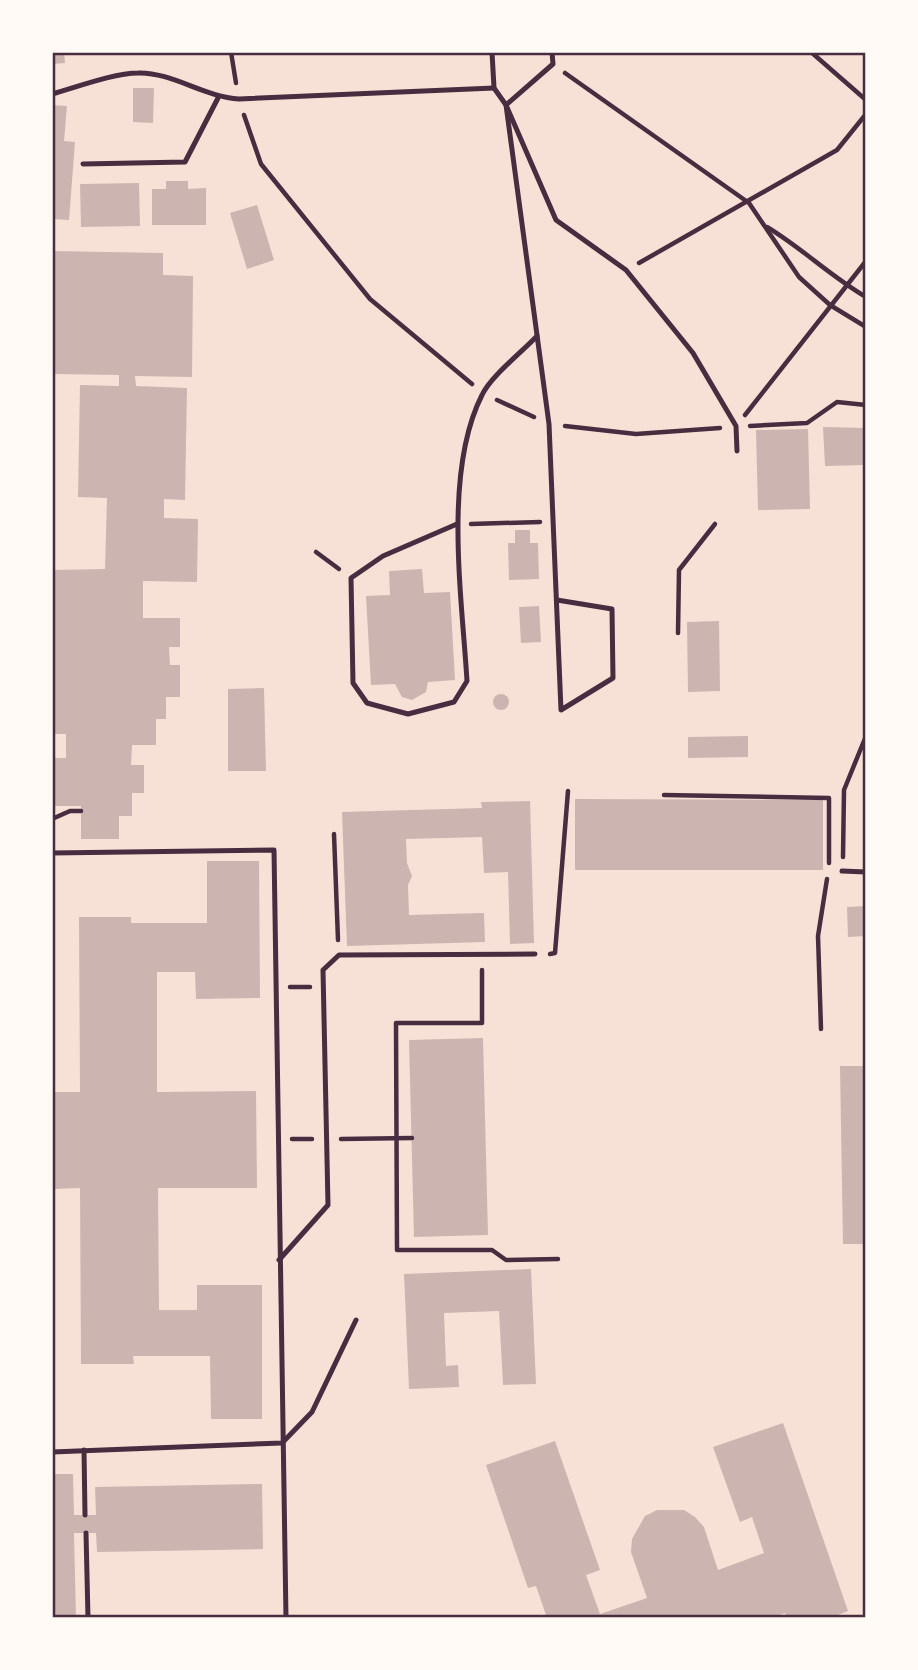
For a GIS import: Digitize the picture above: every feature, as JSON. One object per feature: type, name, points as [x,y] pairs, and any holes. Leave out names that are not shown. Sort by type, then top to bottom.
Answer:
[{"type":"lane","points":[[492,52],[494,88],[506,105],[556,220],[626,271],[693,353],[736,426],[737,451]]},
{"type":"lane","points":[[506,105],[553,64],[552,52]]},
{"type":"lane","points":[[52,94],[137,72],[218,98],[239,99],[494,88]]},
{"type":"lane","points":[[83,164],[185,162],[218,98]]},
{"type":"lane","points":[[506,105],[550,424],[561,709],[613,678],[612,609],[557,600]]},
{"type":"lane","points":[[457,524],[383,556],[351,578],[353,683],[367,703],[408,714],[454,702],[467,681],[457,524],[465,447],[482,393],[537,336]]},
{"type":"lane","points":[[866,519],[866,594]]},
{"type":"lane","points":[[52,853],[274,850],[286,1618]]},
{"type":"lane","points":[[842,871],[866,872]]},
{"type":"lane","points":[[279,1260],[328,1205],[323,970],[339,955],[535,954]]},
{"type":"lane","points":[[52,1452],[282,1443],[312,1412],[356,1320]]},
{"type":"lane","points":[[84,1450],[85,1515]]},
{"type":"lane","points":[[86,1533],[88,1618]]},
{"type":"path","points":[[230,52],[239,99],[261,164],[370,299],[482,393],[550,424],[636,434],[807,423],[837,402],[866,405]]},
{"type":"path","points":[[810,52],[866,100]]},
{"type":"path","points":[[553,64],[749,203],[799,277],[830,305],[866,327]]},
{"type":"path","points":[[626,271],[749,203],[837,150],[866,114]]},
{"type":"path","points":[[766,226],[802,248],[824,271],[866,297]]},
{"type":"path","points":[[736,426],[866,261]]},
{"type":"path","points":[[457,524],[555,521]]},
{"type":"path","points":[[678,633],[679,570],[715,524]]},
{"type":"path","points":[[316,552],[351,578]]},
{"type":"path","points":[[842,871],[844,790],[866,736]]},
{"type":"path","points":[[535,954],[555,954],[568,791]]},
{"type":"path","points":[[664,795],[829,799],[829,871],[818,936],[821,1029]]},
{"type":"path","points":[[52,819],[70,811],[81,811]]},
{"type":"path","points":[[334,834],[339,955]]},
{"type":"path","points":[[336,880],[344,879]]},
{"type":"path","points":[[482,955],[482,1023],[396,1023],[397,1250],[492,1250],[506,1260],[558,1259]]},
{"type":"path","points":[[326,1139],[412,1138]]},
{"type":"building","points":[[52,52],[64,52],[65,63],[52,64]]},
{"type":"building","points":[[133,88],[154,88],[153,123],[133,122]]},
{"type":"building","points":[[52,105],[67,106],[64,141],[75,142],[69,220],[52,219]]},
{"type":"building","points":[[166,181],[188,181],[188,189],[206,188],[206,225],[152,225],[152,189],[166,189]]},
{"type":"building","points":[[139,183],[140,226],[81,227],[80,184]]},
{"type":"building","points":[[257,205],[274,260],[247,269],[230,213]]},
{"type":"building","points":[[52,251],[163,253],[163,275],[193,276],[192,377],[135,376],[136,386],[187,388],[185,500],[164,499],[164,518],[198,519],[197,582],[143,581],[143,618],[180,618],[180,647],[169,647],[170,665],[180,665],[180,697],[166,697],[166,719],[156,719],[156,745],[132,745],[131,765],[144,765],[144,793],[132,793],[132,816],[119,816],[119,839],[81,839],[81,806],[52,806],[52,758],[66,758],[66,734],[52,734],[52,570],[105,569],[107,498],[78,497],[80,385],[119,386],[119,375],[52,374]]},
{"type":"building","points":[[823,427],[866,428],[866,465],[825,466]]},
{"type":"building","points":[[808,429],[810,509],[758,510],[756,430]]},
{"type":"building","points":[[515,530],[530,530],[530,543],[538,543],[539,579],[509,580],[508,543],[515,543]]},
{"type":"building","points":[[422,569],[424,593],[450,592],[455,680],[428,682],[426,692],[412,700],[402,697],[395,684],[371,685],[366,596],[390,595],[389,571]]},
{"type":"building","points":[[539,606],[541,642],[521,643],[519,607]]},
{"type":"building","points":[[719,621],[720,691],[688,692],[687,622]]},
{"type":"building","points":[[264,688],[266,771],[228,771],[228,689]]},
{"type":"building","points":[[498,694],[504,694],[509,702],[507,708],[498,710],[493,705],[493,699]]},
{"type":"building","points":[[748,736],[748,757],[688,758],[688,737]]},
{"type":"building","points":[[575,799],[823,800],[823,870],[575,870]]},
{"type":"building","points":[[530,801],[534,943],[510,944],[508,872],[484,873],[482,837],[406,839],[407,863],[412,876],[408,885],[409,915],[484,913],[485,942],[347,946],[342,812],[482,808],[481,802]]},
{"type":"building","points":[[207,861],[259,861],[260,998],[196,999],[195,972],[157,972],[157,1092],[256,1091],[257,1188],[158,1188],[159,1310],[197,1310],[197,1285],[262,1285],[262,1419],[211,1419],[210,1356],[133,1356],[134,1364],[81,1364],[80,1188],[52,1189],[52,1092],[80,1092],[79,917],[131,917],[131,923],[207,923]]},
{"type":"building","points":[[866,906],[866,936],[848,937],[847,907]]},
{"type":"building","points":[[483,1038],[488,1235],[414,1237],[409,1040]]},
{"type":"building","points":[[840,1066],[863,1066],[866,1244],[843,1244]]},
{"type":"building","points":[[531,1269],[536,1384],[503,1385],[499,1311],[444,1313],[446,1366],[458,1365],[459,1387],[409,1389],[404,1274]]},
{"type":"building","points":[[783,1423],[848,1611],[830,1618],[787,1618],[785,1613],[771,1618],[547,1618],[536,1586],[528,1588],[486,1465],[555,1441],[600,1570],[586,1575],[600,1614],[647,1598],[631,1552],[632,1539],[645,1516],[657,1510],[684,1510],[695,1517],[704,1527],[718,1570],[764,1553],[752,1517],[740,1522],[713,1447]]},
{"type":"building","points":[[52,1474],[73,1474],[74,1515],[96,1515],[95,1487],[262,1484],[263,1549],[97,1552],[96,1533],[74,1533],[76,1618],[52,1618]]}]
